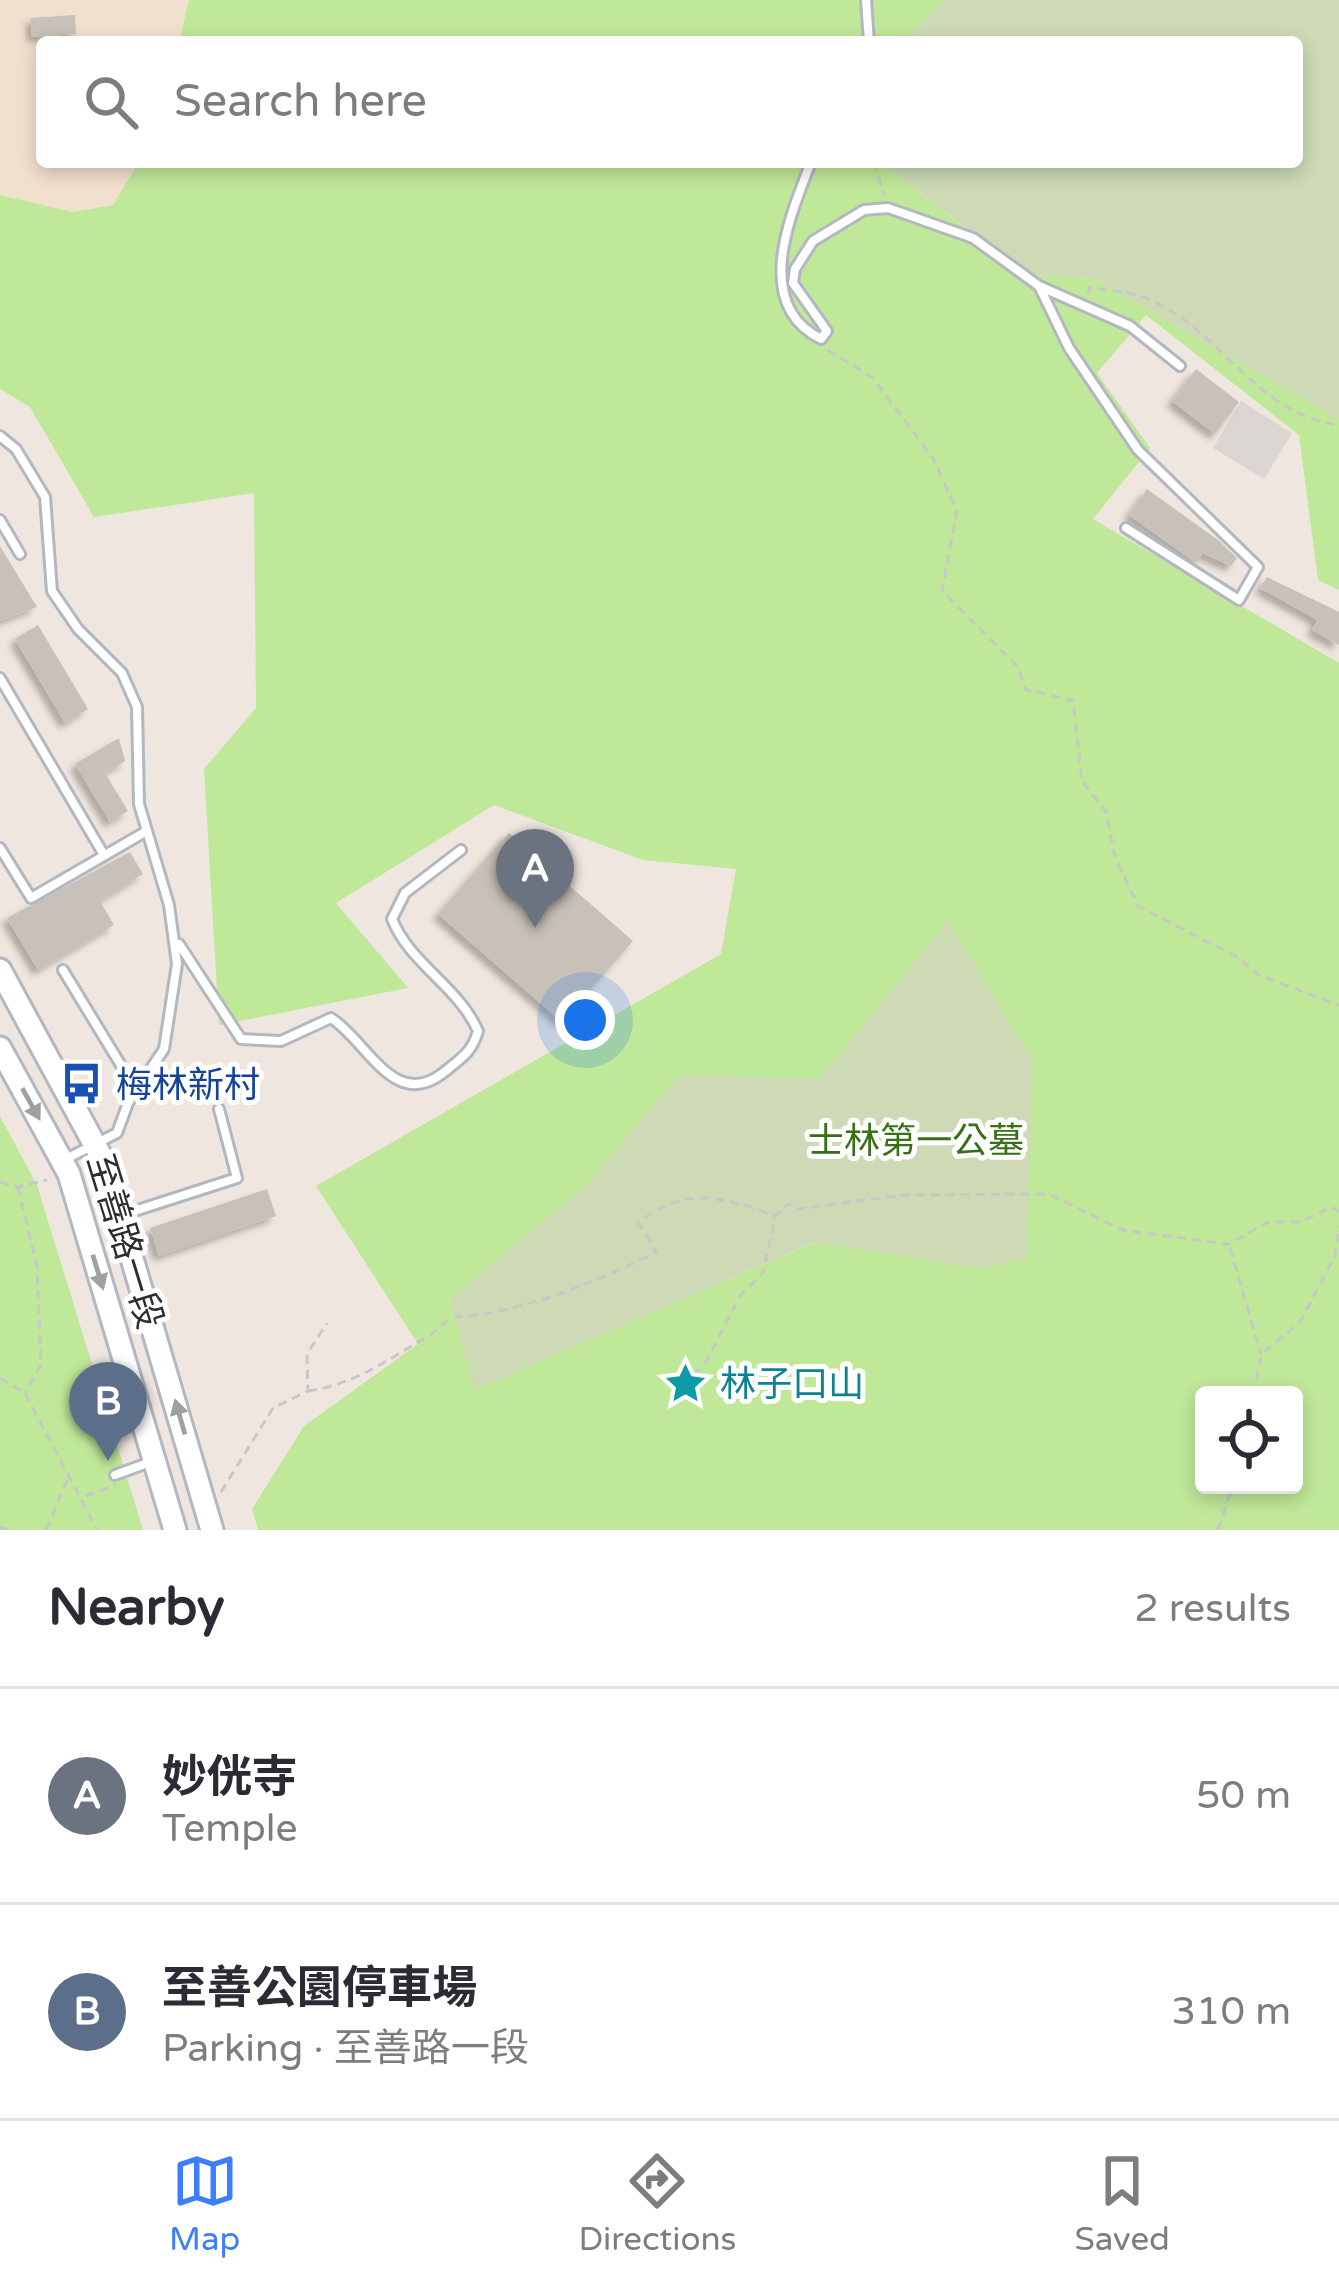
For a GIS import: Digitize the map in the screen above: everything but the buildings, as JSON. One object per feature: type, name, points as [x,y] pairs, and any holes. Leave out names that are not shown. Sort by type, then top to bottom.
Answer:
[{"type":"main road","name":"至善路一段","points":[[0,970],[98,1145],[212,1530]]},
{"type":"main road","name":"至善路一段","points":[[0,1048],[62,1160],[175,1530]]},
{"type":"lane","points":[[866,0],[869,36]]},
{"type":"lane","points":[[809,168],[787,222],[780,261],[789,303],[801,326],[821,339],[827,331],[800,300],[794,269],[805,249],[838,222],[865,210],[888,208],[974,238],[1039,286],[1130,326],[1180,367]]},
{"type":"lane","points":[[1039,286],[1069,348],[1138,450],[1258,567],[1239,600],[1126,528]]},
{"type":"lane","points":[[0,436],[16,449],[45,497],[52,592],[131,687],[137,707],[139,804],[176,940],[241,1039],[281,1041],[331,1018],[384,1072],[404,1085],[426,1086],[472,1050],[478,1031],[468,1008],[401,940],[392,919],[405,893],[461,850]]},
{"type":"lane","points":[[0,520],[20,554]]},
{"type":"lane","points":[[0,678],[104,855]]},
{"type":"lane","points":[[0,848],[31,898],[145,832]]},
{"type":"lane","points":[[62,1160],[117,1133],[136,1090],[164,1049],[176,940]]},
{"type":"lane","points":[[63,970],[136,1090]]},
{"type":"lane","points":[[121,1215],[237,1178],[219,1109]]},
{"type":"lane","points":[[116,1480],[154,1460]]},
{"type":"path","points":[[876,168],[888,208]]},
{"type":"path","points":[[1087,304],[1090,287],[1129,290],[1151,299],[1287,411],[1339,425]]},
{"type":"path","points":[[821,339],[824,347],[873,378],[933,458],[957,511],[942,591],[1018,667],[1025,689],[1072,700],[1075,759],[1082,781],[1106,812],[1115,857],[1138,906],[1200,943],[1237,957],[1260,976],[1339,1005]]},
{"type":"path","points":[[0,1181],[18,1187],[47,1180]]},
{"type":"path","points":[[18,1187],[37,1268],[41,1365],[25,1393]]},
{"type":"path","points":[[684,1386],[707,1360],[740,1295],[763,1273],[776,1216],[789,1204],[797,1209],[903,1195],[1049,1194],[1122,1231],[1229,1244],[1268,1222],[1300,1222],[1332,1208],[1339,1212]]},
{"type":"path","points":[[205,1503],[230,1486],[252,1435],[273,1408],[308,1391],[346,1386],[371,1365],[386,1364],[412,1341],[457,1317],[578,1290],[608,1270],[656,1252],[639,1223],[661,1204],[699,1196],[735,1201],[776,1216]]},
{"type":"path","points":[[1262,1355],[1300,1322],[1335,1256],[1339,1226]]},
{"type":"path","points":[[1229,1244],[1262,1355],[1256,1386]]},
{"type":"path","points":[[308,1391],[307,1354],[327,1323]]},
{"type":"path","points":[[0,1378],[25,1393],[98,1530]]},
{"type":"path","points":[[46,1530],[70,1474]]},
{"type":"path","points":[[84,1497],[116,1480]]},
{"type":"path","points":[[1218,1530],[1230,1494]]},
{"type":"path","points":[[0,1527],[9,1530]]},
{"type":"shaded area","points":[[0,0],[189,0],[180,36],[36,36],[36,168],[135,168],[113,205],[73,212],[0,195]]},
{"type":"shaded area","points":[[1241,401],[1292,433],[1264,479],[1213,448]]},
{"type":"green space","points":[[189,0],[945,0],[910,36],[180,36]]},
{"type":"green space","points":[[945,0],[1339,0],[1339,419],[1093,278],[1027,275],[889,168],[1303,168],[1303,36],[910,36]]},
{"type":"green space","points":[[135,168],[889,168],[1026,275],[1093,278],[1339,419],[1339,590],[1318,580],[1299,435],[1146,315],[1097,373],[1150,448],[1093,519],[1339,663],[1339,1530],[258,1530],[252,1509],[304,1426],[418,1344],[316,1186],[721,954],[736,869],[643,860],[494,805],[336,903],[408,988],[219,1025],[204,769],[256,708],[254,493],[94,517],[30,407],[0,389],[0,195],[73,212],[113,205]],"holes":[[[948,922],[980,1268],[815,1242],[475,1389],[449,1299],[584,1188],[678,1076],[820,1078]]]},
{"type":"green space","name":"士林第一公墓","points":[[948,921],[1033,1062],[1027,1258],[980,1268],[814,1242],[475,1390],[449,1299],[584,1188],[678,1076],[820,1078]]},
{"type":"green space","points":[[0,1116],[37,1185],[143,1530],[0,1530]]},
{"type":"place","name":"妙侊寺","points":[[535,928]]},
{"type":"place","name":"梅林新村","points":[[82,1084]]},
{"type":"place","name":"林子口山","points":[[686,1383]]},
{"type":"place","name":"至善公園停車場","points":[[108,1461]]}]
